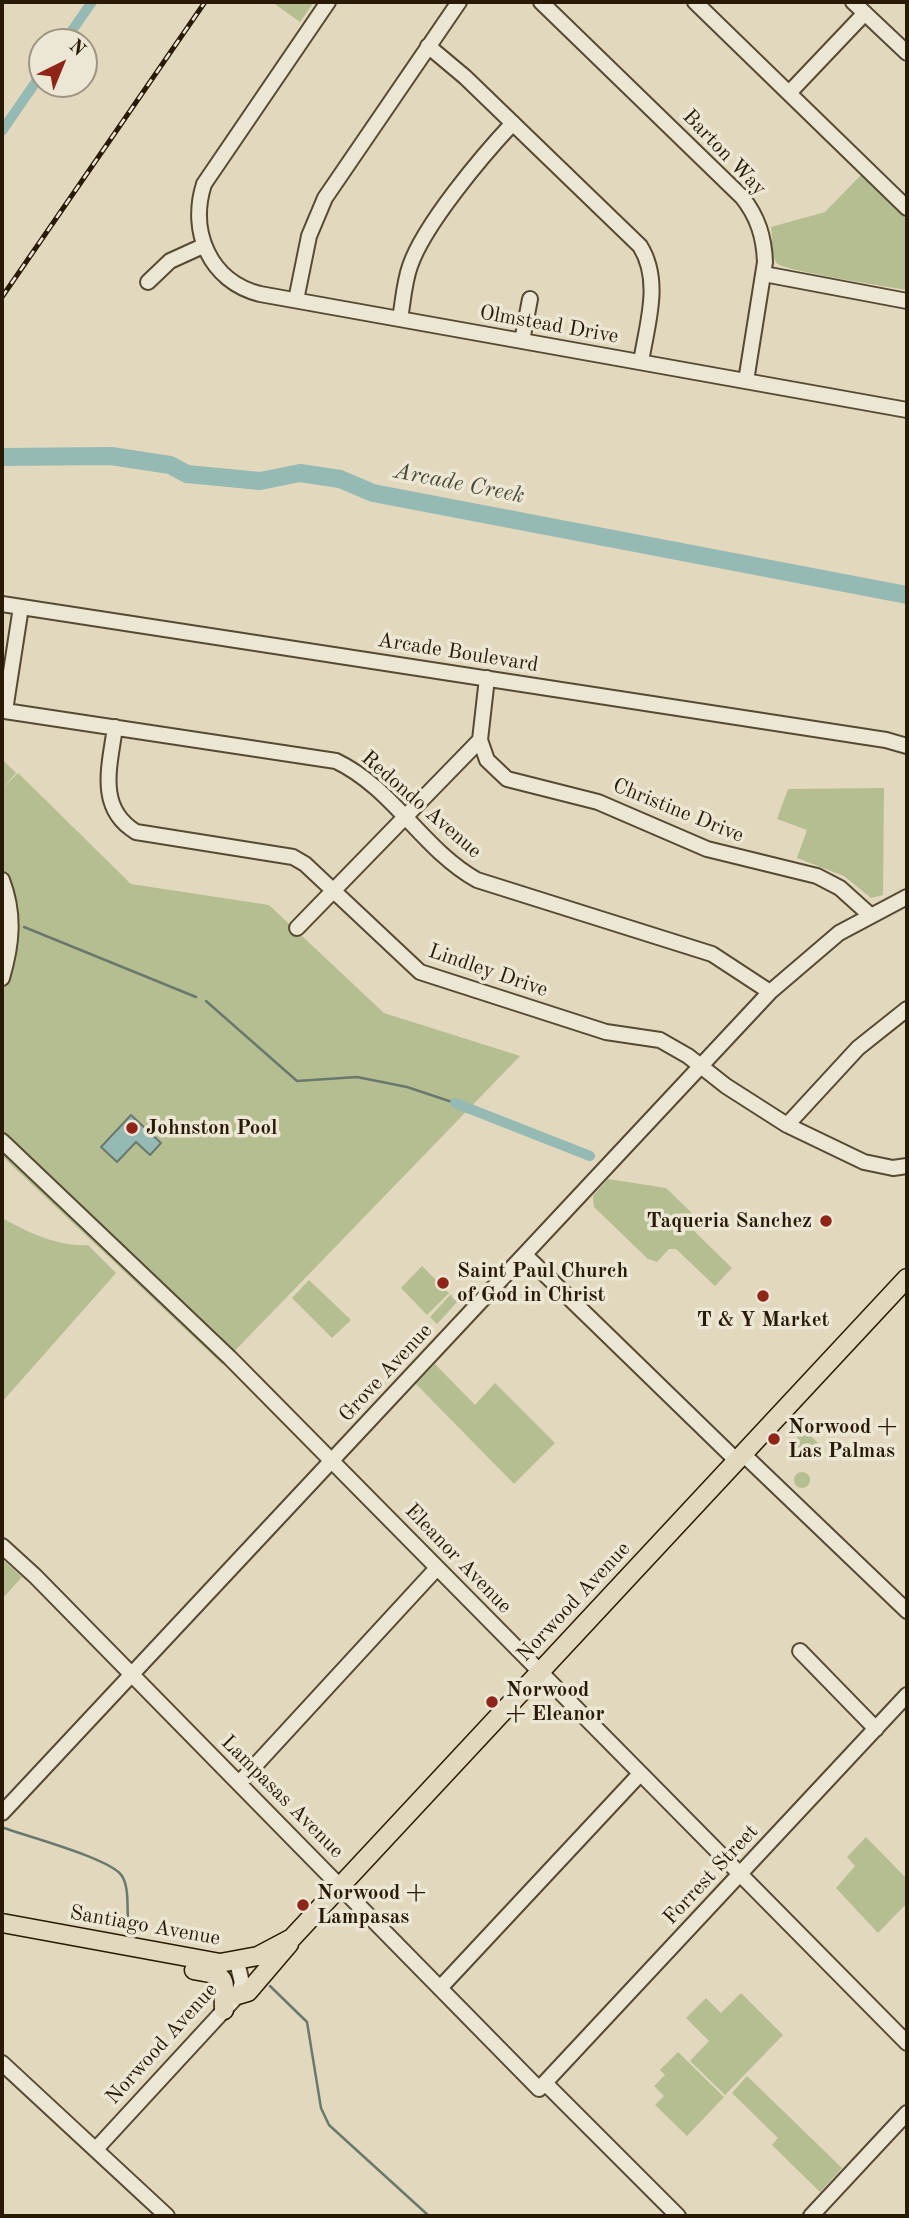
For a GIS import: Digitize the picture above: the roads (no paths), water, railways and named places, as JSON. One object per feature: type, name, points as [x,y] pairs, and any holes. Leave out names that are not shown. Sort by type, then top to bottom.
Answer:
[{"type":"main road","name":"Norwood Avenue","points":[[269,1952],[298,1932],[907,1278]]},
{"type":"main road","name":"Santiago Avenue","points":[[5,1921],[137,1949],[220,1963],[237,1962],[269,1952]]},
{"type":"main road","points":[[238,1994],[248,1992],[298,1932]]},
{"type":"main road","points":[[137,1949],[153,1962],[215,1974],[226,1985],[224,2010]]},
{"type":"street","points":[[148,282],[170,261],[204,246],[198,211],[204,184],[328,2]]},
{"type":"street","points":[[296,300],[309,236],[325,198],[459,2]]},
{"type":"street","name":"Barton Way","points":[[541,2],[742,197],[761,230],[764,274],[746,381]]},
{"type":"street","points":[[695,2],[907,208]]},
{"type":"street","points":[[853,2],[907,53]]},
{"type":"street","points":[[789,93],[865,13]]},
{"type":"street","points":[[428,46],[631,236],[644,253],[652,288],[640,362]]},
{"type":"street","points":[[400,319],[408,272],[418,248],[472,170],[513,123]]},
{"type":"street","name":"Olmstead Drive","points":[[204,246],[219,270],[241,287],[296,300],[907,410]]},
{"type":"street","points":[[764,274],[907,301]]},
{"type":"street","points":[[522,341],[530,299]]},
{"type":"street","name":"Arcade Boulevard","points":[[2,604],[886,740],[907,746]]},
{"type":"street","points":[[5,695],[21,607]]},
{"type":"street","points":[[297,928],[404,815],[480,740],[487,678]]},
{"type":"street","name":"Redondo Avenue","points":[[5,695],[5,711],[336,761],[361,774],[458,867],[477,880],[712,954],[770,992]]},
{"type":"street","name":"Lindley Drive","points":[[115,727],[108,793],[115,813],[130,828],[150,836],[286,855],[304,864],[409,964],[426,975],[606,1032],[660,1040],[787,1125],[864,1162],[893,1168],[907,1166]]},
{"type":"street","name":"Christine Drive","points":[[480,740],[491,766],[514,782],[598,802],[707,849],[817,876],[840,888],[870,915]]},
{"type":"street","points":[[2,880],[12,923],[10,951],[2,978]]},
{"type":"street","name":"Grove Avenue","points":[[2,1813],[770,992],[817,949],[870,915],[907,897]]},
{"type":"street","points":[[787,1125],[858,1048],[907,1009]]},
{"type":"street","name":"Eleanor Avenue","points":[[2,1141],[230,1358],[639,1775],[907,2043]]},
{"type":"street","points":[[525,1255],[907,1611]]},
{"type":"street","name":"Lampasas Avenue","points":[[2,1546],[540,2089],[545,2083],[678,2216]]},
{"type":"street","points":[[239,1783],[438,1568]]},
{"type":"street","points":[[800,1651],[876,1729]]},
{"type":"street","name":"Forrest Street","points":[[545,2083],[907,1695]]},
{"type":"street","points":[[440,1988],[639,1775]]},
{"type":"street","name":"Norwood Avenue","points":[[96,2149],[238,1994],[242,1983],[237,1962]]},
{"type":"street","points":[[2,2063],[167,2216]]},
{"type":"street","points":[[811,2216],[907,2113]]},
{"type":"water","name":"Johnston Pool","points":[[131,1115],[161,1143],[150,1155],[136,1142],[117,1162],[101,1147]]},
{"type":"waterway","points":[[74,28],[92,2]]},
{"type":"waterway","points":[[2,131],[28,93]]},
{"type":"waterway","name":"Arcade Creek","points":[[2,457],[111,456],[170,465],[187,474],[260,481],[300,473],[340,479],[373,493],[907,595]]},
{"type":"waterway","points":[[24,927],[196,997]]},
{"type":"waterway","points":[[206,1001],[297,1081],[357,1077],[407,1087],[455,1103]]},
{"type":"waterway","points":[[455,1103],[590,1156]]},
{"type":"waterway","points":[[4,1828],[86,1855],[115,1869],[126,1886],[128,1919]]},
{"type":"waterway","points":[[270,1986],[307,2022],[321,2108],[329,2125],[429,2216]]},
{"type":"railway","points":[[2,297],[205,2]]},
{"type":"place","name":"Johnston Pool","points":[[132,1128]]},
{"type":"place","name":"Taqueria Sanchez","points":[[826,1221]]},
{"type":"place","name":"Saint Paul Church of God in Christ","points":[[443,1283]]},
{"type":"place","name":"T & Y Market","points":[[763,1296]]},
{"type":"place","name":"Norwood + Las Palmas","points":[[774,1439]]},
{"type":"place","name":"Norwood + Eleanor","points":[[492,1702]]},
{"type":"place","name":"Norwood + Lampasas","points":[[303,1905]]}]
